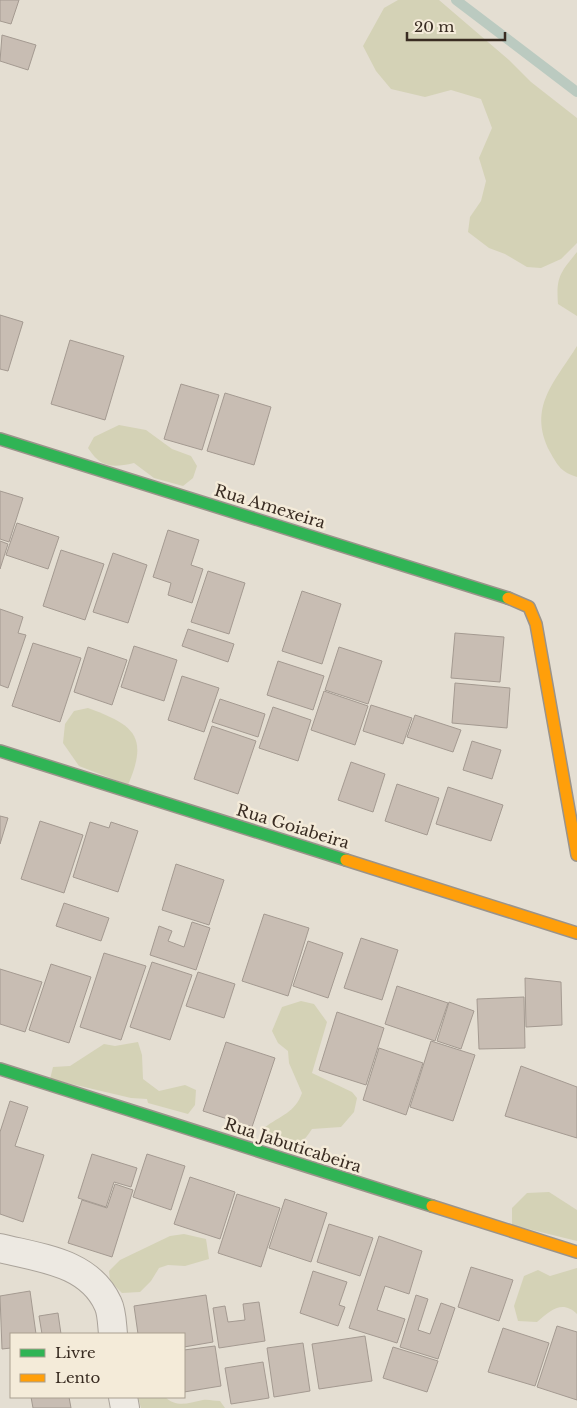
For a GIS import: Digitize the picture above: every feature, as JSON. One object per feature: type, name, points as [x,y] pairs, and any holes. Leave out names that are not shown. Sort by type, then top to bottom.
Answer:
[{"type":"street","name":"Rua Amexeira","points":[[0,439],[509,598],[529,607],[536,624],[577,855]]},
{"type":"street","name":"Rua Goiabeira","points":[[0,751],[577,932]]},
{"type":"street","name":"Rua Jabuticabeira","points":[[0,1069],[577,1252]]},
{"type":"street","points":[[0,1248],[72,1266],[96,1284],[109,1305],[114,1333]]},
{"type":"shaded area","points":[[398,0],[439,0],[509,60],[531,82],[577,118],[577,243],[561,259],[541,268],[527,267],[505,254],[489,248],[468,232],[470,217],[481,201],[486,181],[479,158],[492,128],[481,99],[451,90],[425,97],[391,89],[376,71],[363,46],[384,8]]},
{"type":"shaded area","points":[[577,252],[577,316],[558,304],[558,287],[560,276]]},
{"type":"shaded area","points":[[577,346],[577,477],[564,471],[555,461],[544,436],[541,422],[543,408],[553,383]]},
{"type":"shaded area","points":[[119,425],[146,430],[172,449],[191,456],[197,466],[193,478],[183,486],[154,478],[134,463],[113,466],[102,463],[88,448],[94,437]]},
{"type":"shaded area","points":[[88,708],[117,720],[133,734],[137,744],[137,755],[128,785],[79,766],[63,743],[65,724],[74,711]]},
{"type":"shaded area","points":[[301,1001],[314,1004],[327,1022],[312,1073],[352,1092],[357,1098],[354,1112],[341,1127],[312,1129],[302,1141],[291,1146],[285,1146],[264,1140],[264,1128],[296,1105],[302,1093],[289,1063],[288,1051],[278,1043],[272,1031],[282,1007]]},
{"type":"shaded area","points":[[138,1042],[142,1055],[143,1079],[159,1091],[185,1085],[196,1090],[195,1105],[188,1114],[148,1103],[147,1099],[131,1098],[50,1079],[53,1067],[70,1066],[104,1044],[115,1046]]},
{"type":"shaded area","points":[[549,1192],[577,1210],[577,1241],[512,1225],[512,1208],[527,1193]]},
{"type":"shaded area","points":[[184,1234],[206,1239],[209,1259],[185,1266],[168,1265],[159,1268],[151,1281],[140,1292],[122,1293],[110,1281],[109,1271],[120,1260],[170,1236]]},
{"type":"shaded area","points":[[577,1268],[577,1314],[566,1307],[561,1307],[551,1311],[537,1322],[518,1321],[514,1306],[524,1276],[538,1270],[550,1276]]},
{"type":"shaded area","points":[[138,1398],[166,1398],[178,1404],[205,1400],[220,1401],[225,1408],[141,1408]]},
{"type":"building","points":[[0,0],[19,0],[11,24],[0,21]]},
{"type":"building","points":[[2,35],[36,45],[28,70],[0,61]]},
{"type":"building","points":[[0,315],[23,322],[8,371],[0,369]]},
{"type":"building","points":[[70,340],[124,356],[105,420],[51,404]]},
{"type":"building","points":[[181,384],[219,395],[202,450],[164,439]]},
{"type":"building","points":[[225,393],[271,407],[254,465],[207,451]]},
{"type":"building","points":[[0,491],[23,498],[9,542],[0,539]]},
{"type":"building","points":[[17,523],[59,537],[48,569],[6,555]]},
{"type":"building","points":[[168,530],[199,540],[191,565],[203,569],[192,603],[168,595],[171,583],[153,577]]},
{"type":"building","points":[[0,541],[8,544],[0,569]]},
{"type":"building","points":[[61,550],[104,564],[85,620],[43,606]]},
{"type":"building","points":[[113,553],[147,565],[128,623],[93,612]]},
{"type":"building","points":[[208,571],[245,583],[229,634],[191,622]]},
{"type":"building","points":[[302,591],[341,604],[322,664],[282,651]]},
{"type":"building","points":[[0,609],[23,617],[18,633],[26,635],[8,688],[0,685]]},
{"type":"building","points":[[188,629],[234,644],[228,662],[182,646]]},
{"type":"building","points":[[455,633],[504,637],[500,682],[451,678]]},
{"type":"building","points":[[33,643],[81,658],[60,722],[12,706]]},
{"type":"building","points":[[134,646],[177,660],[164,701],[121,687]]},
{"type":"building","points":[[88,647],[127,660],[112,705],[74,692]]},
{"type":"building","points":[[339,647],[382,661],[368,704],[325,690]]},
{"type":"building","points":[[278,661],[324,676],[313,710],[267,695]]},
{"type":"building","points":[[182,676],[219,688],[204,732],[168,720]]},
{"type":"building","points":[[455,683],[510,688],[507,728],[452,723]]},
{"type":"building","points":[[324,691],[368,706],[355,745],[311,730]]},
{"type":"building","points":[[220,699],[265,714],[258,737],[212,722]]},
{"type":"building","points":[[371,705],[412,718],[403,744],[363,731]]},
{"type":"building","points":[[273,707],[311,720],[298,761],[259,748]]},
{"type":"building","points":[[415,715],[461,730],[453,752],[407,737]]},
{"type":"building","points":[[212,726],[256,741],[238,794],[194,779]]},
{"type":"building","points":[[472,741],[501,750],[492,779],[463,770]]},
{"type":"building","points":[[351,762],[385,774],[373,812],[338,800]]},
{"type":"building","points":[[397,784],[439,798],[427,835],[385,821]]},
{"type":"building","points":[[448,787],[503,805],[491,841],[436,824]]},
{"type":"building","points":[[0,816],[8,818],[0,844]]},
{"type":"building","points":[[40,821],[83,835],[64,893],[21,879]]},
{"type":"building","points":[[90,822],[109,828],[111,822],[138,831],[118,892],[73,877]]},
{"type":"building","points":[[176,864],[224,880],[209,925],[162,910]]},
{"type":"building","points":[[64,903],[109,918],[101,941],[56,926]]},
{"type":"building","points":[[264,914],[309,928],[288,996],[242,981]]},
{"type":"building","points":[[192,922],[210,928],[196,970],[150,955],[159,926],[172,931],[168,941],[184,947]]},
{"type":"building","points":[[361,938],[398,950],[382,1000],[344,988]]},
{"type":"building","points":[[308,941],[343,953],[328,998],[293,986]]},
{"type":"building","points":[[104,953],[146,966],[121,1040],[80,1027]]},
{"type":"building","points":[[152,962],[192,975],[170,1040],[130,1027]]},
{"type":"building","points":[[51,964],[91,977],[69,1043],[29,1030]]},
{"type":"building","points":[[0,969],[42,982],[25,1032],[0,1024]]},
{"type":"building","points":[[198,972],[235,984],[224,1018],[186,1006]]},
{"type":"building","points":[[525,978],[561,982],[562,1025],[526,1027]]},
{"type":"building","points":[[397,986],[448,1003],[435,1041],[385,1024]]},
{"type":"building","points":[[524,997],[525,1048],[479,1049],[477,999]]},
{"type":"building","points":[[449,1002],[474,1011],[461,1049],[437,1041]]},
{"type":"building","points":[[337,1012],[384,1028],[366,1085],[319,1070]]},
{"type":"building","points":[[431,1041],[475,1055],[453,1121],[410,1107]]},
{"type":"building","points":[[226,1042],[275,1058],[252,1127],[203,1111]]},
{"type":"building","points":[[379,1048],[423,1063],[406,1115],[363,1100]]},
{"type":"building","points":[[521,1066],[577,1087],[577,1138],[505,1116]]},
{"type":"building","points":[[10,1101],[28,1107],[15,1146],[44,1155],[23,1222],[0,1214],[0,1132]]},
{"type":"building","points":[[92,1154],[137,1168],[131,1187],[114,1182],[106,1207],[78,1198]]},
{"type":"building","points":[[147,1154],[185,1166],[171,1210],[133,1197]]},
{"type":"building","points":[[190,1177],[235,1192],[220,1239],[174,1224]]},
{"type":"building","points":[[115,1184],[133,1190],[112,1257],[68,1243],[82,1200],[107,1208]]},
{"type":"building","points":[[237,1194],[280,1208],[261,1267],[218,1253]]},
{"type":"building","points":[[285,1199],[327,1213],[311,1262],[269,1248]]},
{"type":"building","points":[[329,1224],[373,1238],[360,1276],[317,1262]]},
{"type":"building","points":[[379,1236],[422,1251],[409,1294],[385,1286],[377,1310],[405,1319],[397,1343],[349,1328]]},
{"type":"building","points":[[471,1267],[513,1280],[499,1321],[458,1307]]},
{"type":"building","points":[[313,1271],[347,1282],[339,1305],[345,1307],[338,1326],[300,1313]]},
{"type":"building","points":[[30,1291],[36,1333],[10,1333],[10,1348],[2,1349],[0,1296]]},
{"type":"building","points":[[206,1295],[213,1342],[185,1347],[185,1333],[138,1333],[134,1306]]},
{"type":"building","points":[[416,1295],[428,1299],[418,1330],[430,1334],[441,1303],[455,1308],[438,1359],[400,1347]]},
{"type":"building","points":[[259,1302],[265,1341],[219,1348],[213,1308],[225,1306],[228,1322],[245,1320],[243,1304]]},
{"type":"building","points":[[58,1313],[61,1333],[42,1333],[39,1316]]},
{"type":"building","points":[[557,1326],[577,1332],[577,1400],[537,1387]]},
{"type":"building","points":[[503,1328],[549,1343],[535,1386],[488,1372]]},
{"type":"building","points":[[365,1336],[372,1381],[319,1389],[312,1344]]},
{"type":"building","points":[[303,1343],[310,1391],[274,1397],[267,1348]]},
{"type":"building","points":[[215,1346],[221,1386],[185,1392],[185,1350]]},
{"type":"building","points":[[393,1347],[438,1361],[427,1392],[383,1378]]},
{"type":"building","points":[[263,1362],[269,1398],[231,1404],[225,1368]]},
{"type":"building","points":[[31,1398],[69,1398],[71,1408],[33,1408]]},
{"type":"waterway","points":[[456,0],[577,92]]},
{"type":"traffic: fast","points":[[0,439],[508,598]]},
{"type":"traffic: fast","points":[[0,751],[346,860]]},
{"type":"traffic: fast","points":[[0,1069],[432,1206]]},
{"type":"traffic: slow","points":[[508,598],[529,607],[536,624],[577,855]]},
{"type":"traffic: slow","points":[[346,860],[577,933]]},
{"type":"traffic: slow","points":[[432,1206],[577,1252]]}]
